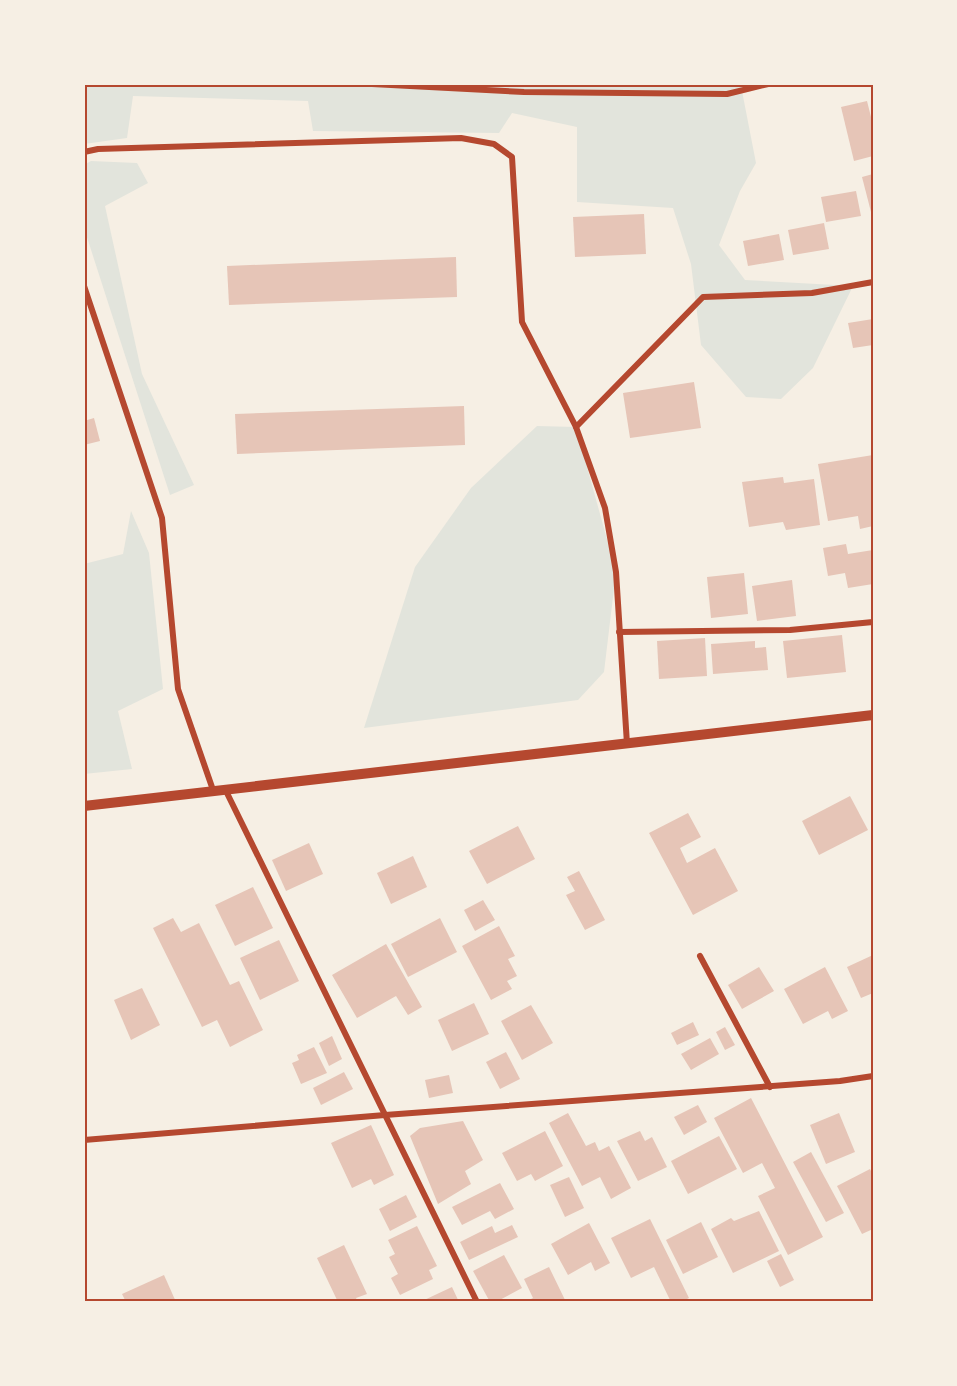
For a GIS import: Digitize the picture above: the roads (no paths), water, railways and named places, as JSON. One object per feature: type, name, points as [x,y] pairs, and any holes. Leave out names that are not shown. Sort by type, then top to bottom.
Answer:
[{"type":"street","points":[[372,84],[524,92],[726,94],[768,84]]},
{"type":"street","points":[[84,152],[98,149],[461,138],[494,144],[512,157],[522,322],[576,427],[605,508],[616,572],[627,745]]},
{"type":"street","points":[[576,427],[703,297],[812,292],[873,282]]},
{"type":"street","points":[[84,286],[162,519],[178,689],[219,789],[385,1115],[477,1302]]},
{"type":"street","points":[[619,632],[790,630],[873,622]]},
{"type":"street","points":[[84,806],[873,715]]},
{"type":"street","points":[[699,956],[770,1087]]},
{"type":"street","points":[[84,1140],[770,1087],[873,1076]]}]
